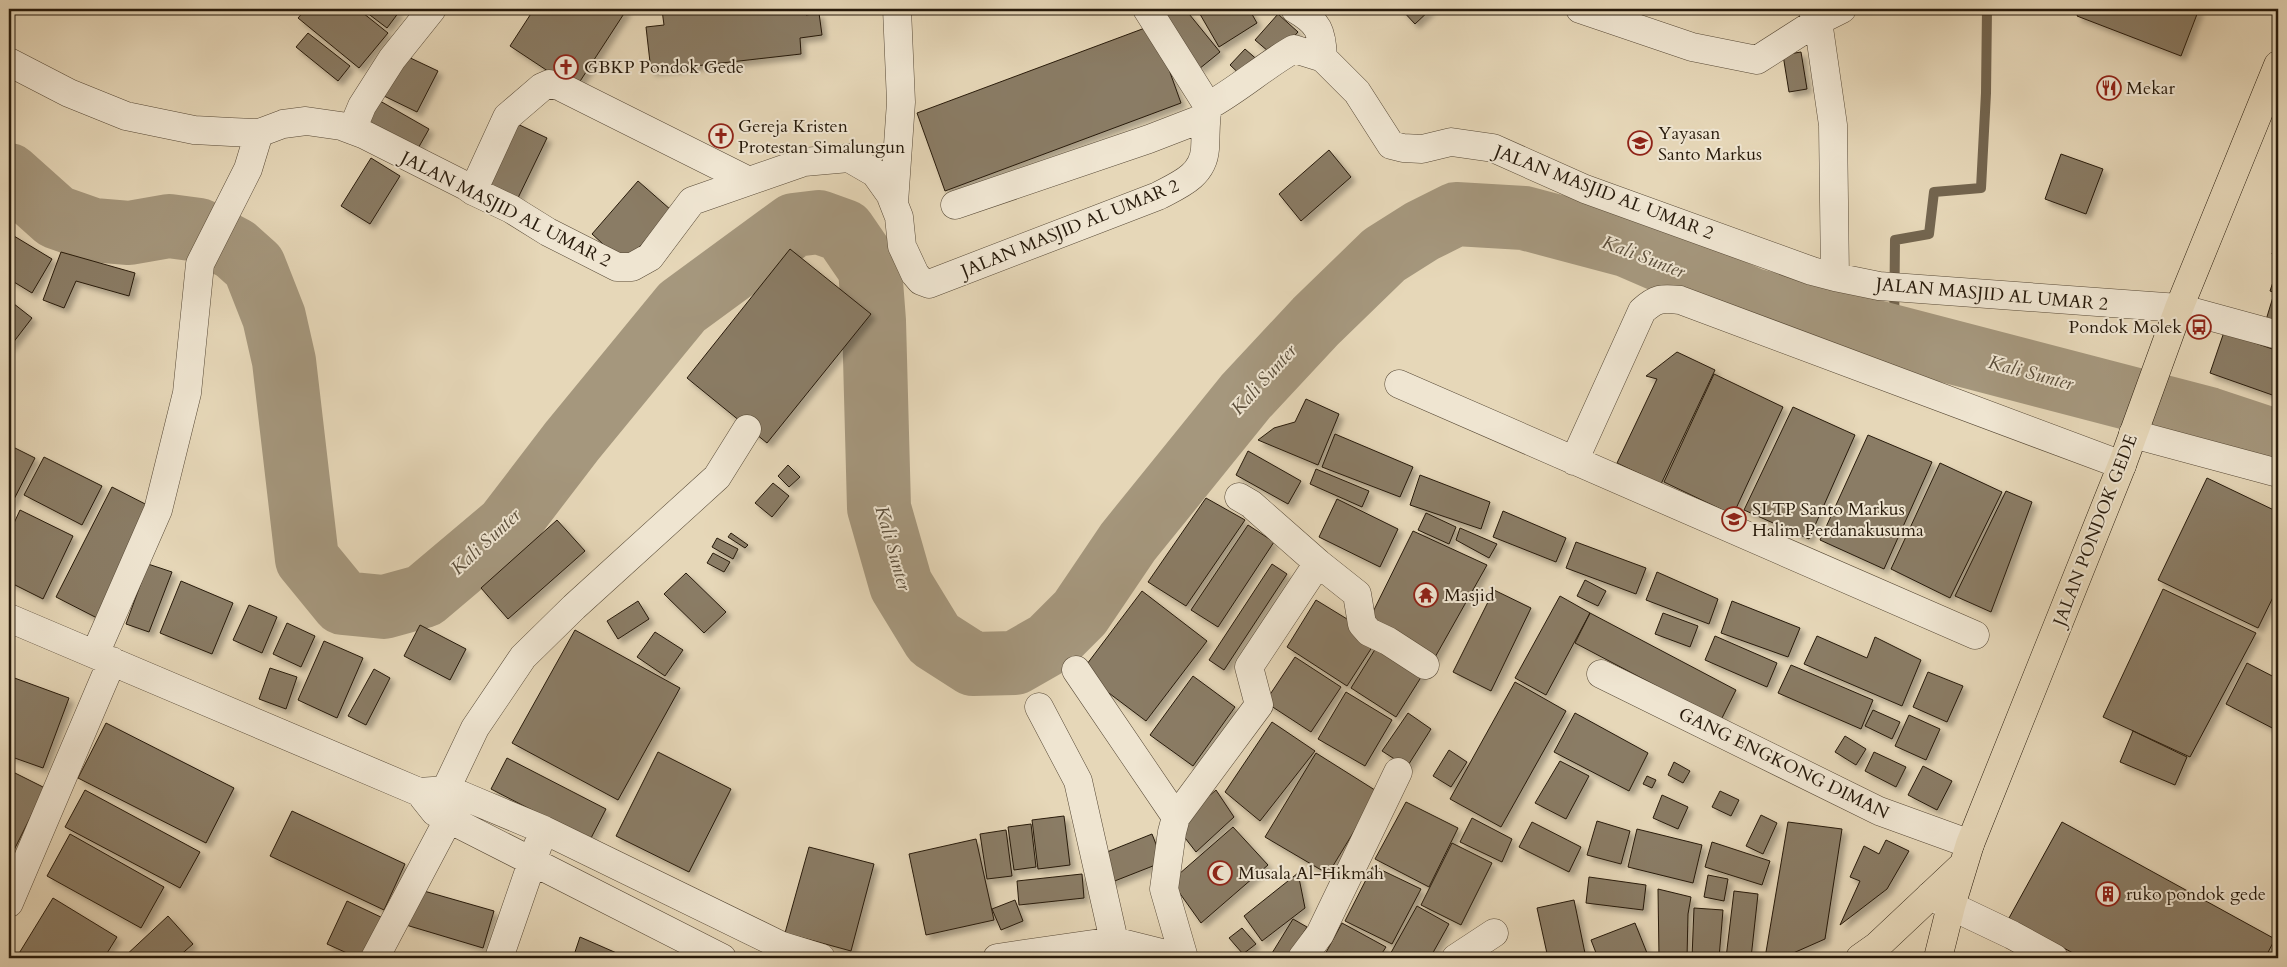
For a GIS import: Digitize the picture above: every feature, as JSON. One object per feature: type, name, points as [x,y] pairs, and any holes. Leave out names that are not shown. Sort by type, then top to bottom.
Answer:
[{"type":"main road","name":"JALAN PONDOK GEDE","points":[[1860,958],[1940,901],[1966,855],[2122,465],[2179,308],[2278,65]]},
{"type":"main road","points":[[1938,958],[1940,901]]},
{"type":"street","points":[[352,130],[362,106],[392,59],[432,9]]},
{"type":"street","points":[[894,204],[901,102],[897,9]]},
{"type":"street","points":[[955,205],[1148,139],[1207,111],[1147,9]]},
{"type":"street","points":[[1295,9],[1312,18],[1319,30],[1322,36],[1323,58]]},
{"type":"street","points":[[1580,9],[1692,47],[1756,60],[1815,15],[1842,9]]},
{"type":"street","points":[[1815,15],[1833,125],[1835,277]]},
{"type":"street","name":"JALAN MASJID AL UMAR 2","points":[[9,62],[69,93],[126,116],[194,130],[259,133],[283,124],[306,122],[352,130],[511,209],[548,232],[617,267],[632,267],[650,257],[692,201],[804,162],[849,158],[875,173],[890,194],[899,217],[902,246],[916,274],[921,281],[929,284],[1158,196],[1189,180],[1201,166],[1205,151],[1207,111],[1278,58],[1294,49],[1323,58],[1357,92],[1392,145],[1403,148],[1422,149],[1451,142],[1493,148],[1585,189],[1812,271],[1879,286],[1940,292],[2179,308],[2278,335]]},
{"type":"street","points":[[473,191],[507,117],[549,84],[559,86],[749,180]]},
{"type":"street","points":[[9,903],[158,510],[187,393],[200,264],[248,169],[259,133]]},
{"type":"street","points":[[1574,461],[1642,311],[1651,303],[1663,298],[1680,300],[2122,465]]},
{"type":"street","points":[[1399,384],[1976,636]]},
{"type":"street","points":[[2137,423],[2278,473]]},
{"type":"street","points":[[375,958],[475,728],[523,657],[574,607],[717,476],[747,429]]},
{"type":"street","points":[[1239,497],[1251,504],[1318,563],[1357,594],[1362,624],[1369,632],[1388,640],[1426,665]]},
{"type":"street","points":[[997,958],[1126,952],[1178,957],[1164,889],[1176,817],[1259,704],[1249,667],[1318,563]]},
{"type":"street","points":[[9,618],[442,802],[544,830],[661,886],[740,927],[780,952],[820,958]]},
{"type":"street","points":[[1076,670],[1176,817]]},
{"type":"street","name":"GANG ENGKONG DIMAN","points":[[1600,674],[1966,855]]},
{"type":"street","points":[[1038,706],[1078,781],[1126,952]]},
{"type":"street","points":[[1302,958],[1320,934],[1398,772]]},
{"type":"street","points":[[442,802],[532,861],[722,958]]},
{"type":"street","points":[[499,958],[544,830]]},
{"type":"street","points":[[641,917],[661,886]]},
{"type":"street","points":[[1940,901],[2011,947],[2054,958]]},
{"type":"street","points":[[729,958],[740,927]]},
{"type":"street","points":[[1456,958],[1494,933]]},
{"type":"building","points":[[306,9],[358,9],[388,33],[359,68],[298,18]]},
{"type":"building","points":[[362,9],[395,9],[399,12],[387,28]]},
{"type":"building","name":"GBKP Pondok Gede","points":[[534,9],[627,9],[575,89],[510,46]]},
{"type":"building","points":[[806,9],[806,15],[819,13],[822,35],[800,38],[801,54],[651,71],[646,27],[664,25],[662,10]]},
{"type":"building","points":[[1173,9],[1185,9],[1220,52],[1199,69],[1160,19]]},
{"type":"building","points":[[1197,9],[1249,9],[1257,23],[1219,47]]},
{"type":"building","points":[[1401,9],[1431,9],[1415,24]]},
{"type":"building","points":[[2080,9],[2199,9],[2181,56],[2077,16]]},
{"type":"building","points":[[1278,14],[1298,32],[1275,57],[1255,40]]},
{"type":"building","points":[[1153,25],[1181,103],[945,191],[917,113]]},
{"type":"building","points":[[308,33],[350,66],[338,81],[296,47]]},
{"type":"building","points":[[1245,49],[1261,63],[1246,80],[1230,65]]},
{"type":"building","points":[[1801,52],[1807,89],[1789,92],[1783,55]]},
{"type":"building","points":[[404,55],[438,71],[417,112],[384,96]]},
{"type":"building","points":[[373,97],[429,129],[412,159],[356,127]]},
{"type":"building","points":[[509,120],[547,138],[517,200],[479,181]]},
{"type":"building","points":[[1329,150],[1351,177],[1301,221],[1279,194]]},
{"type":"building","points":[[2061,154],[2103,169],[2086,214],[2045,199]]},
{"type":"building","points":[[371,158],[400,176],[370,224],[341,206]]},
{"type":"building","points":[[638,181],[671,210],[625,264],[592,234]]},
{"type":"building","points":[[9,233],[52,259],[32,293],[9,279]]},
{"type":"building","points":[[2278,236],[2278,257],[2272,254]]},
{"type":"building","points":[[790,249],[871,314],[767,443],[687,378]]},
{"type":"building","points":[[61,252],[135,273],[129,296],[76,281],[64,308],[43,300]]},
{"type":"building","points":[[2278,267],[2278,294],[2270,291]]},
{"type":"building","points":[[2273,297],[2278,299],[2278,324],[2266,320]]},
{"type":"building","points":[[9,300],[32,318],[9,348]]},
{"type":"building","points":[[2224,332],[2278,351],[2278,397],[2210,373]]},
{"type":"building","points":[[1677,352],[1715,370],[1661,484],[1617,463],[1657,379],[1646,376]]},
{"type":"building","points":[[1714,374],[1783,407],[1733,515],[1664,482]]},
{"type":"building","points":[[1306,399],[1339,414],[1318,465],[1258,440],[1274,428],[1295,422]]},
{"type":"building","points":[[1793,407],[1855,435],[1809,539],[1744,510]]},
{"type":"building","points":[[1335,434],[1413,467],[1400,497],[1322,467]]},
{"type":"building","points":[[1868,435],[1932,462],[1884,569],[1820,540]]},
{"type":"building","points":[[9,445],[35,458],[9,509]]},
{"type":"building","points":[[1248,451],[1301,481],[1288,504],[1236,475]]},
{"type":"building","points":[[44,457],[102,486],[82,525],[24,495]]},
{"type":"building","points":[[1940,463],[2002,492],[1950,598],[1891,569]]},
{"type":"building","points":[[788,465],[800,477],[789,487],[778,476]]},
{"type":"building","points":[[1316,469],[1369,491],[1362,507],[1310,484]]},
{"type":"building","points":[[1420,475],[1490,502],[1481,529],[1410,505]]},
{"type":"building","points":[[2207,478],[2278,512],[2278,587],[2258,628],[2158,580]]},
{"type":"building","points":[[773,483],[789,496],[772,517],[755,503]]},
{"type":"building","points":[[112,487],[153,508],[97,618],[56,597]]},
{"type":"building","points":[[2006,491],[2032,502],[1991,612],[1955,596]]},
{"type":"building","points":[[1206,498],[1245,520],[1186,606],[1148,582]]},
{"type":"building","points":[[1337,499],[1398,529],[1380,567],[1319,537]]},
{"type":"building","points":[[20,510],[73,536],[43,599],[9,582],[9,534]]},
{"type":"building","points":[[1503,511],[1566,538],[1556,562],[1493,537]]},
{"type":"building","points":[[1426,513],[1456,527],[1449,544],[1418,530]]},
{"type":"building","points":[[557,520],[585,551],[508,619],[481,588]]},
{"type":"building","points":[[1248,525],[1274,542],[1218,627],[1191,610]]},
{"type":"building","points":[[1460,528],[1497,544],[1489,558],[1456,540]]},
{"type":"building","name":"Masjid","points":[[1413,531],[1487,565],[1434,659],[1366,626]]},
{"type":"building","points":[[731,533],[748,545],[745,548],[728,537]]},
{"type":"building","points":[[717,538],[738,549],[733,559],[712,547]]},
{"type":"building","points":[[1576,542],[1646,568],[1636,594],[1566,568]]},
{"type":"building","points":[[713,553],[730,562],[724,572],[707,563]]},
{"type":"building","points":[[148,564],[172,572],[149,632],[126,624]]},
{"type":"building","points":[[1272,564],[1287,574],[1224,670],[1209,660]]},
{"type":"building","points":[[1657,572],[1718,599],[1709,624],[1646,600]]},
{"type":"building","points":[[686,573],[726,612],[704,633],[664,594]]},
{"type":"building","points":[[1585,580],[1606,591],[1598,606],[1577,596]]},
{"type":"building","points":[[181,581],[233,603],[212,654],[160,633]]},
{"type":"building","points":[[2163,589],[2256,633],[2190,757],[2103,717]]},
{"type":"building","points":[[1494,590],[1531,608],[1491,691],[1453,672]]},
{"type":"building","points":[[1142,591],[1207,641],[1146,721],[1081,672]]},
{"type":"building","points":[[1560,596],[1590,613],[1546,695],[1515,678]]},
{"type":"building","points":[[1316,600],[1378,638],[1347,686],[1287,647]]},
{"type":"building","points":[[638,601],[649,619],[618,639],[607,621]]},
{"type":"building","points":[[1732,601],[1800,628],[1788,657],[1721,633]]},
{"type":"building","points":[[249,605],[277,617],[262,653],[233,640]]},
{"type":"building","points":[[1590,613],[1736,690],[1721,720],[1575,643]]},
{"type":"building","points":[[1663,613],[1698,626],[1690,647],[1655,634]]},
{"type":"building","points":[[287,623],[315,636],[301,667],[273,654]]},
{"type":"building","points":[[420,625],[466,649],[450,680],[404,656]]},
{"type":"building","points":[[575,630],[680,688],[618,800],[512,743]]},
{"type":"building","points":[[655,632],[683,650],[665,676],[637,657]]},
{"type":"building","points":[[1715,636],[1777,663],[1767,687],[1705,660]]},
{"type":"building","points":[[1817,636],[1867,658],[1875,637],[1921,660],[1902,706],[1804,664]]},
{"type":"building","points":[[324,641],[363,658],[337,718],[298,700]]},
{"type":"building","points":[[1379,643],[1425,671],[1396,717],[1351,688]]},
{"type":"building","points":[[1295,657],[1341,687],[1311,732],[1265,702]]},
{"type":"building","points":[[2247,663],[2278,679],[2278,731],[2226,704]]},
{"type":"building","points":[[1791,665],[1873,700],[1861,729],[1778,693]]},
{"type":"building","points":[[270,668],[297,677],[286,709],[259,699]]},
{"type":"building","points":[[374,669],[390,678],[366,725],[348,716]]},
{"type":"building","points":[[1928,672],[1963,686],[1947,722],[1913,707]]},
{"type":"building","points":[[9,676],[69,698],[43,768],[9,756]]},
{"type":"building","points":[[1193,676],[1235,707],[1193,766],[1150,735]]},
{"type":"building","points":[[1515,682],[1566,711],[1501,827],[1450,799]]},
{"type":"building","points":[[1346,692],[1392,720],[1365,766],[1318,739]]},
{"type":"building","points":[[1873,710],[1900,722],[1892,739],[1865,726]]},
{"type":"building","points":[[1408,713],[1431,729],[1407,767],[1382,751]]},
{"type":"building","points":[[1575,713],[1648,753],[1629,791],[1554,752]]},
{"type":"building","points":[[1909,715],[1940,729],[1926,760],[1895,746]]},
{"type":"building","points":[[1272,722],[1315,751],[1260,821],[1225,792]]},
{"type":"building","points":[[106,723],[234,788],[206,843],[78,778]]},
{"type":"building","points":[[2133,731],[2187,757],[2175,785],[2120,762]]},
{"type":"building","points":[[1845,736],[1866,749],[1856,765],[1835,752]]},
{"type":"building","points":[[1449,750],[1467,762],[1451,787],[1433,776]]},
{"type":"building","points":[[658,752],[731,789],[689,872],[616,836]]},
{"type":"building","points":[[1874,752],[1906,767],[1896,787],[1865,771]]},
{"type":"building","points":[[1316,753],[1378,792],[1328,874],[1265,837]]},
{"type":"building","points":[[507,758],[606,809],[590,840],[491,789]]},
{"type":"building","points":[[1560,761],[1589,776],[1566,819],[1535,803]]},
{"type":"building","points":[[1674,762],[1690,771],[1683,783],[1668,775]]},
{"type":"building","points":[[1923,766],[1952,781],[1937,810],[1908,795]]},
{"type":"building","points":[[9,770],[45,788],[9,860]]},
{"type":"building","points":[[1647,776],[1656,780],[1652,788],[1643,784]]},
{"type":"building","points":[[85,790],[200,852],[180,888],[65,827]]},
{"type":"building","points":[[1216,790],[1234,817],[1196,852],[1175,825]]},
{"type":"building","points":[[1720,791],[1739,800],[1731,816],[1712,807]]},
{"type":"building","points":[[1662,795],[1688,807],[1678,829],[1653,818]]},
{"type":"building","points":[[1406,802],[1458,828],[1429,887],[1375,859]]},
{"type":"building","points":[[292,811],[405,864],[384,910],[270,856]]},
{"type":"building","points":[[1761,815],[1777,823],[1763,854],[1746,846]]},
{"type":"building","points":[[1064,816],[1070,865],[1038,869],[1032,820]]},
{"type":"building","points":[[1472,818],[1512,839],[1502,862],[1460,842]]},
{"type":"building","points":[[1597,821],[1630,831],[1621,864],[1587,855]]},
{"type":"building","points":[[1532,822],[1581,847],[1569,872],[1519,847]]},
{"type":"building","points":[[1788,822],[1842,829],[1825,939],[1782,958],[1765,958]]},
{"type":"building","name":"ruko pondok gede","points":[[2062,822],[2275,939],[2265,958],[2082,958],[2009,918]]},
{"type":"building","points":[[1031,824],[1036,867],[1014,870],[1008,827]]},
{"type":"building","name":"Musala Al-Hikmah","points":[[1233,827],[1268,865],[1201,923],[1171,881]]},
{"type":"building","points":[[1637,829],[1702,845],[1693,883],[1628,867]]},
{"type":"building","points":[[1006,830],[1012,876],[987,879],[980,834]]},
{"type":"building","points":[[70,834],[164,887],[141,928],[47,876]]},
{"type":"building","points":[[1152,834],[1163,862],[1107,884],[1097,856]]},
{"type":"building","points":[[976,839],[994,920],[926,935],[909,854]]},
{"type":"building","points":[[1886,840],[1909,851],[1887,889],[1840,925],[1860,881],[1850,877],[1864,846],[1879,854]]},
{"type":"building","points":[[1712,842],[1770,861],[1762,885],[1705,867]]},
{"type":"building","points":[[1452,843],[1492,863],[1461,925],[1421,905]]},
{"type":"building","points":[[809,847],[874,864],[851,951],[785,933]]},
{"type":"building","points":[[1373,866],[1421,889],[1392,944],[1345,921]]},
{"type":"building","points":[[1298,873],[1305,908],[1262,941],[1244,916]]},
{"type":"building","points":[[1082,874],[1084,898],[1019,905],[1017,881]]},
{"type":"building","points":[[1708,875],[1728,879],[1724,901],[1704,897]]},
{"type":"building","points":[[1589,877],[1646,885],[1643,910],[1586,903]]},
{"type":"building","points":[[417,889],[494,911],[483,948],[406,925]]},
{"type":"building","points":[[1658,889],[1691,897],[1688,914],[1687,958],[1659,958]]},
{"type":"building","points":[[1734,891],[1758,894],[1751,958],[1726,958]]},
{"type":"building","points":[[53,898],[117,937],[104,958],[23,958],[18,955]]},
{"type":"building","points":[[1015,900],[1023,921],[1001,930],[992,909]]},
{"type":"building","points":[[1574,900],[1586,958],[1548,958],[1537,908]]},
{"type":"building","points":[[347,901],[385,919],[367,958],[358,958],[327,944]]},
{"type":"building","points":[[1417,906],[1449,924],[1430,958],[1388,958]]},
{"type":"building","points":[[1694,908],[1723,910],[1719,958],[1692,958]]},
{"type":"building","points":[[168,916],[193,944],[177,958],[123,958]]},
{"type":"building","points":[[1293,919],[1307,927],[1288,958],[1269,958]]},
{"type":"building","points":[[1342,923],[1386,947],[1379,958],[1323,958]]},
{"type":"building","points":[[1635,923],[1649,958],[1598,958],[1591,940]]},
{"type":"building","points":[[1242,928],[1256,944],[1243,954],[1229,938]]},
{"type":"building","points":[[580,937],[628,958],[573,958]]},
{"type":"waterway","points":[[1894,336],[1895,240],[1929,234],[1934,192],[1981,188],[1986,93],[1987,9]]},
{"type":"waterway","name":"Kali Sunter","points":[[9,175],[56,217],[93,230],[129,233],[169,226],[199,230],[235,249],[254,266],[274,317],[284,361],[307,559],[343,603],[384,607],[424,596],[507,526],[572,441],[682,307],[794,225],[819,222],[844,231],[870,269],[874,321],[879,508],[901,585],[934,639],[973,664],[1015,663],[1050,643],[1080,613],[1128,542],[1246,396],[1316,321],[1384,255],[1422,231],[1456,214],[1524,218],[1626,245],[1753,300],[2209,419],[2278,442]]},
{"type":"place","name":"GBKP Pondok Gede","points":[[566,67]]},
{"type":"place","name":"Mekar","points":[[2109,88]]},
{"type":"place","name":"Gereja Kristen Protestan Simalungun","points":[[721,136]]},
{"type":"place","name":"Yayasan Santo Markus","points":[[1640,143]]},
{"type":"place","name":"Pondok Molek","points":[[2199,327]]},
{"type":"place","name":"SLTP Santo Markus Halim Perdanakusuma","points":[[1734,519]]},
{"type":"place","name":"Masjid","points":[[1426,595]]},
{"type":"place","name":"Musala Al-Hikmah","points":[[1220,873]]},
{"type":"place","name":"ruko pondok gede","points":[[2108,894]]}]
